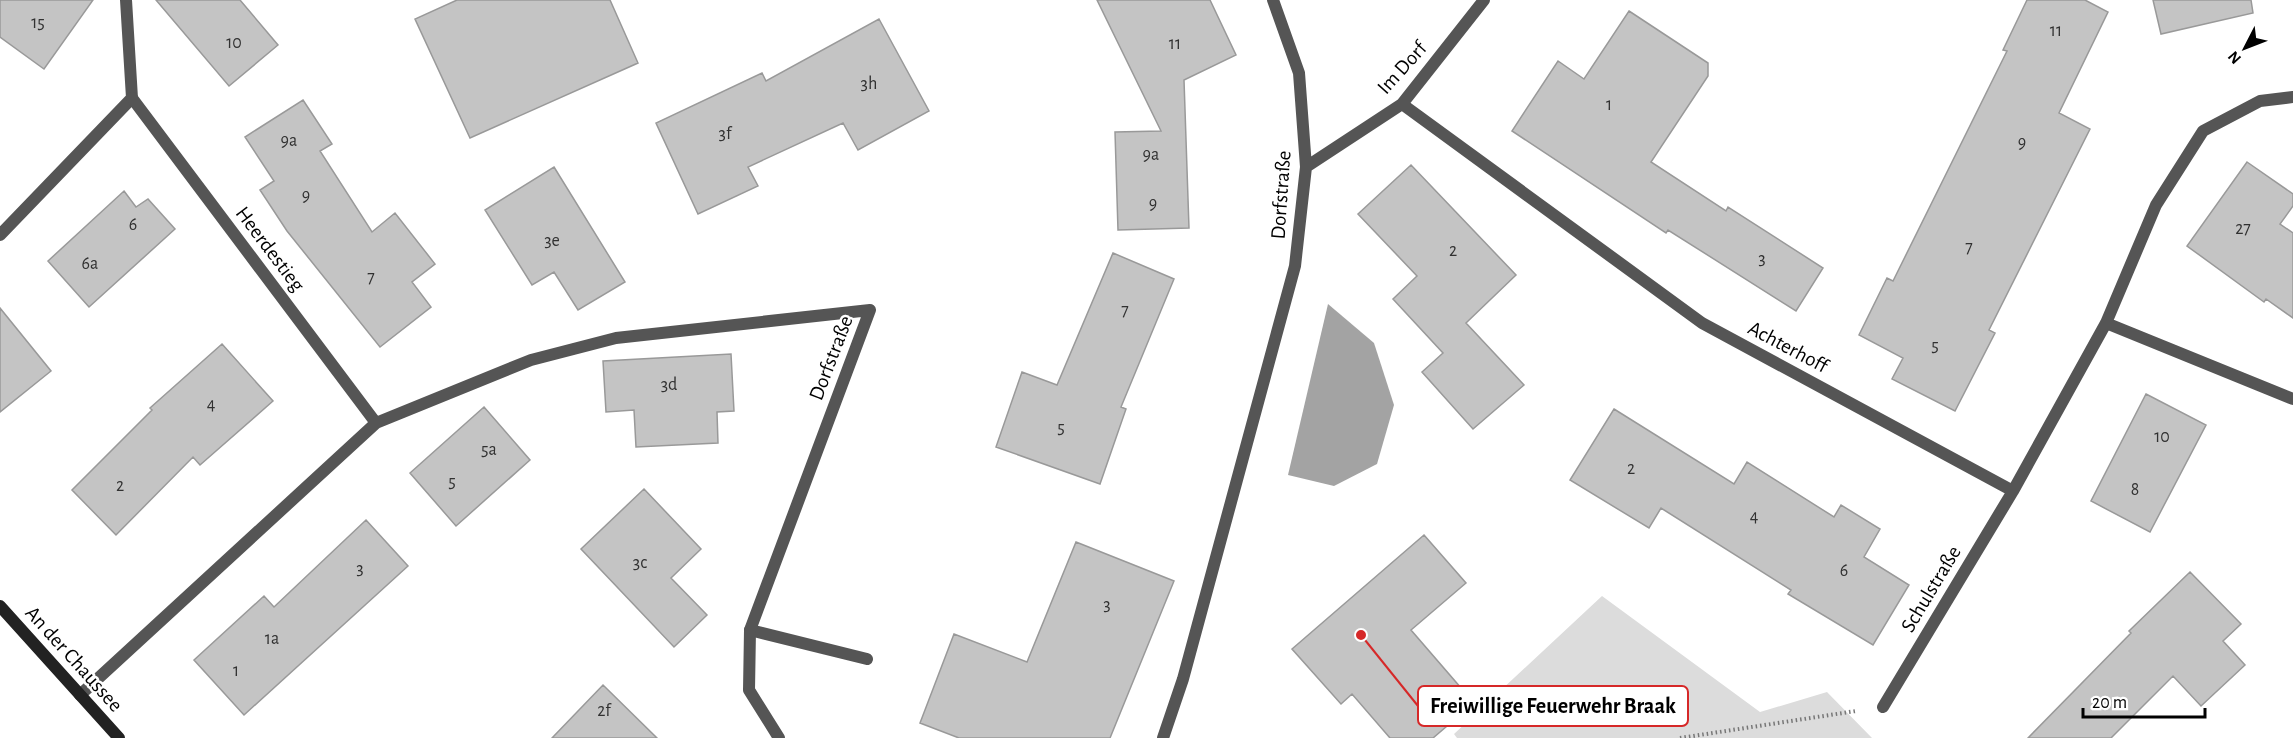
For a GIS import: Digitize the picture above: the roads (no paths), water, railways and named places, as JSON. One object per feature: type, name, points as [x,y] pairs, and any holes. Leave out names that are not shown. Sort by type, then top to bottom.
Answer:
[{"type":"main road","name":"An der Chaussee","points":[[0,606],[119,738]]},
{"type":"street","points":[[0,235],[132,98],[126,0]]},
{"type":"street","name":"Dorfstraße","points":[[1163,738],[1183,679],[1295,266],[1306,167],[1299,73],[1273,0]]},
{"type":"street","name":"Im Dorf","points":[[1306,167],[1402,104],[1484,0]]},
{"type":"street","name":"Heerdestieg","points":[[132,98],[376,423]]},
{"type":"street","points":[[2013,491],[2106,323],[2156,205],[2203,131],[2260,101],[2293,98]]},
{"type":"street","name":"Achterhoff","points":[[1402,104],[1702,323],[2013,491]]},
{"type":"street","name":"Dorfstraße","points":[[376,423],[531,360],[616,338],[870,310],[750,630],[749,690],[779,738]]},
{"type":"street","points":[[2106,323],[2293,399]]},
{"type":"street","points":[[80,695],[376,423]]},
{"type":"street","name":"Schulstraße","points":[[1883,707],[2013,491]]},
{"type":"street","points":[[750,630],[867,659]]},
{"type":"place","name":"Freiwillige Feuerwehr Braak","points":[[1361,635]]}]
